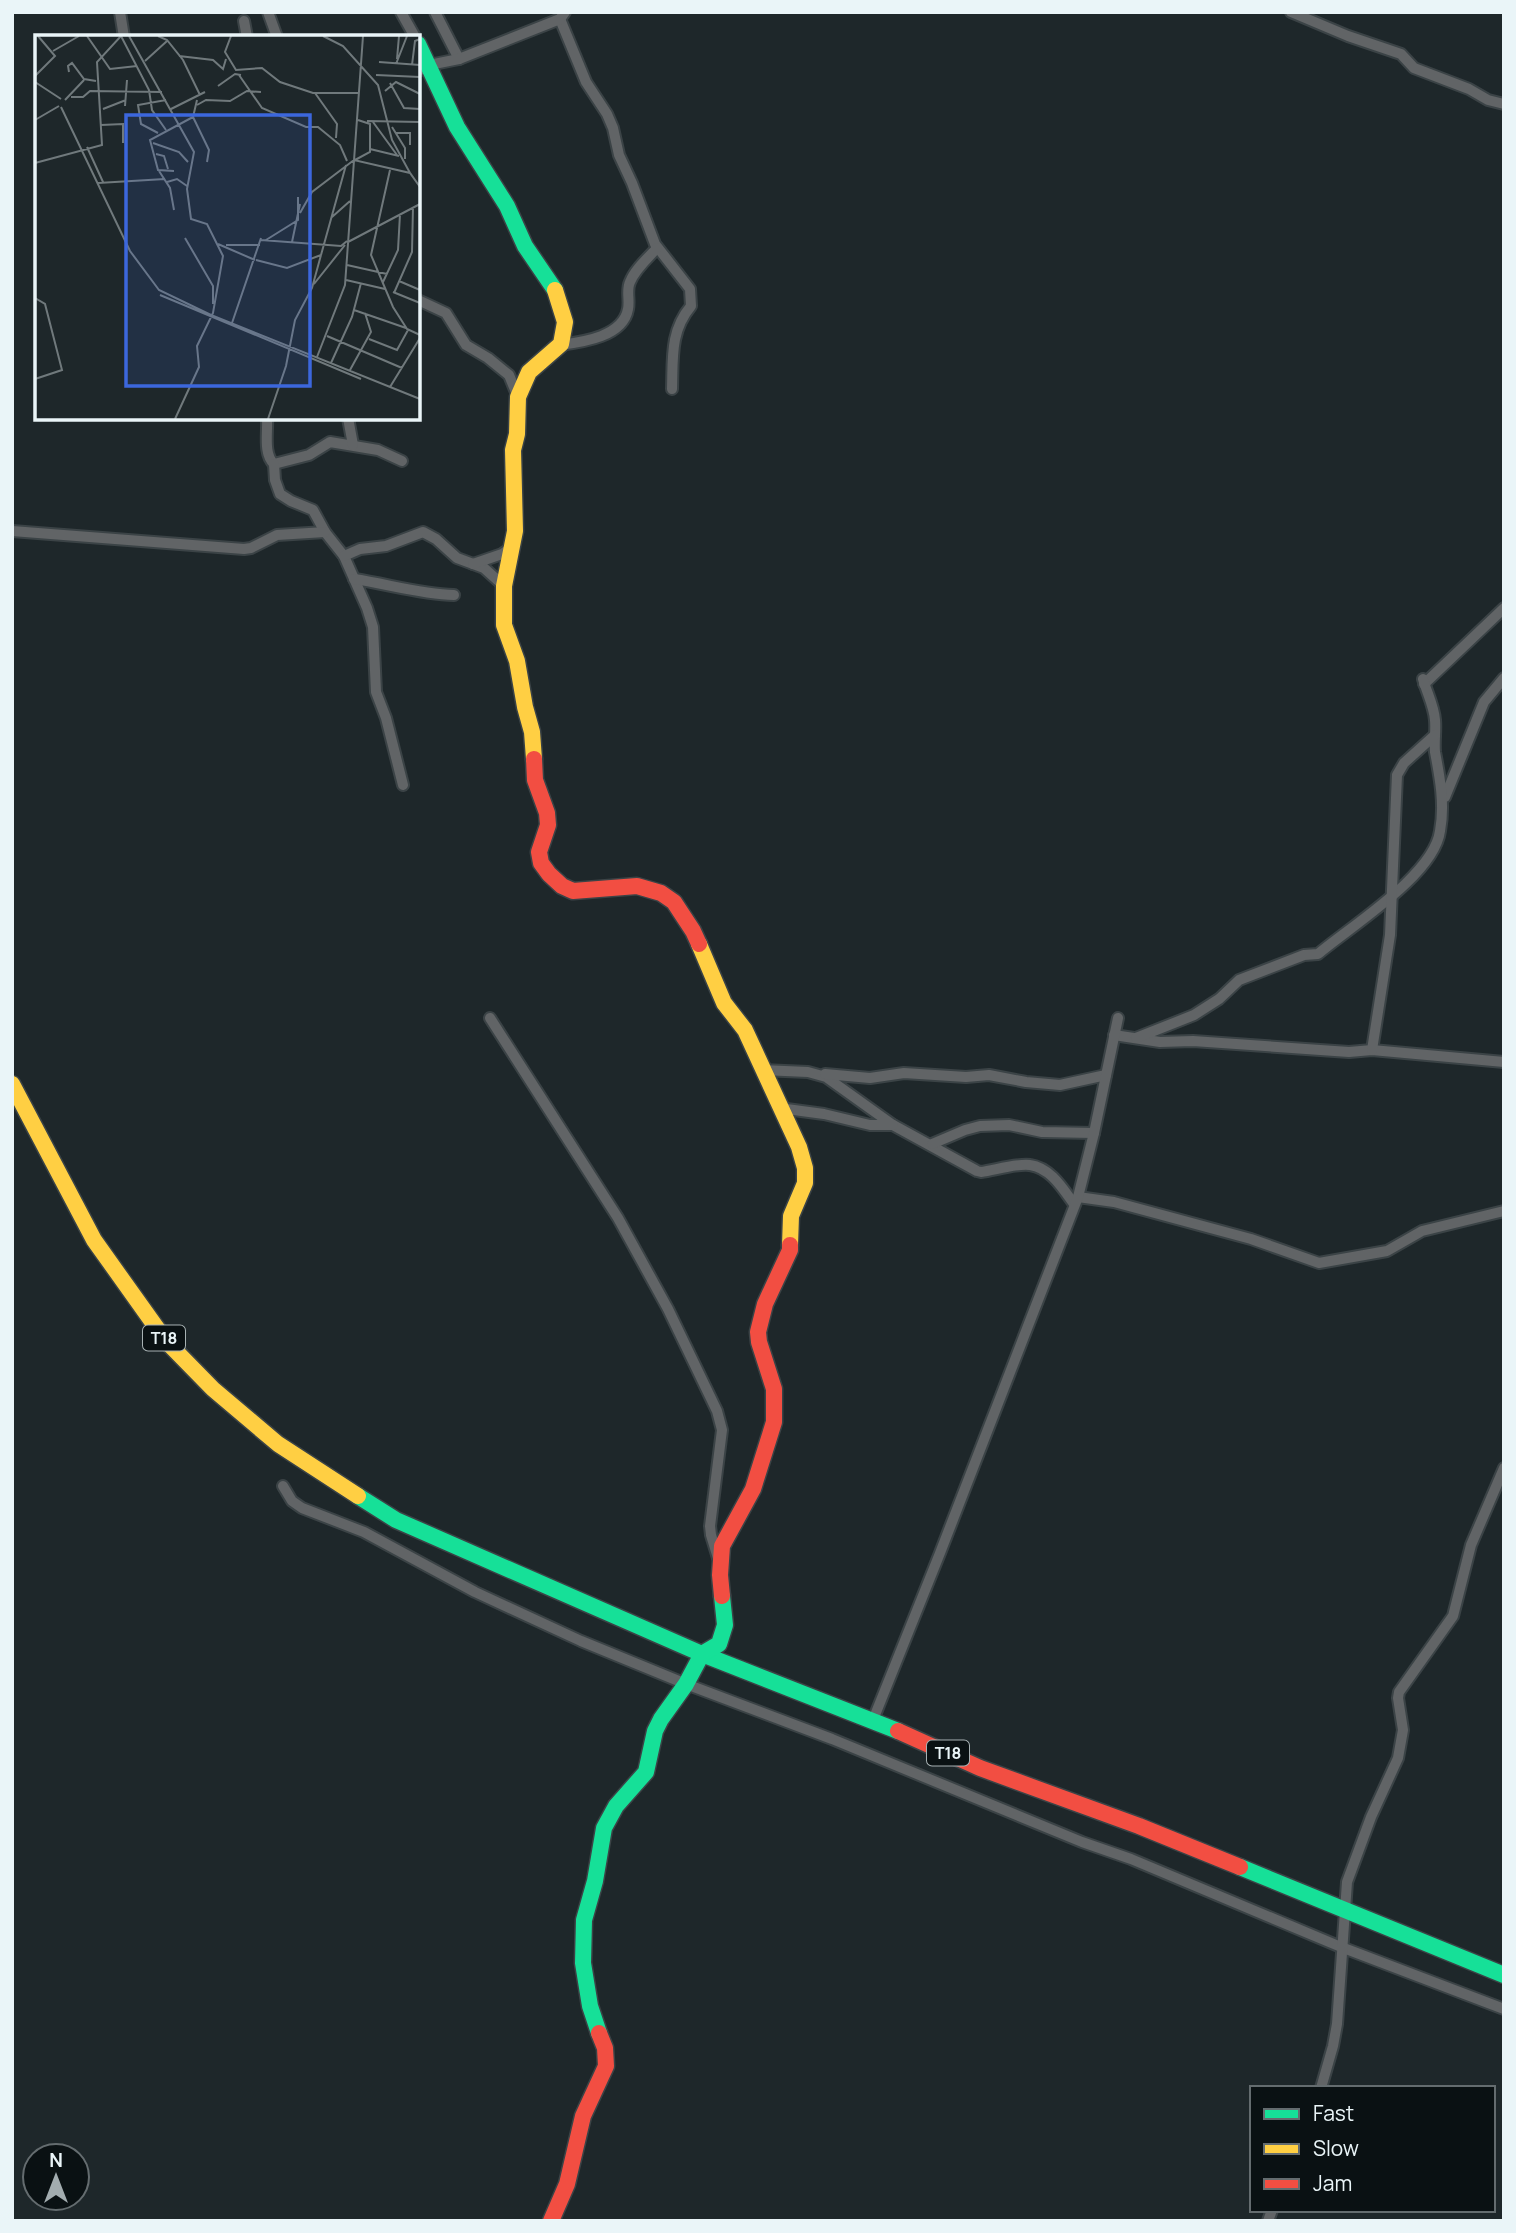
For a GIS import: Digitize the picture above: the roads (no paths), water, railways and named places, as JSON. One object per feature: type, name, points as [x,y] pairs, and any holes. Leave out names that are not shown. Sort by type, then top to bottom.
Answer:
[{"type":"main road","points":[[424,68],[457,127],[507,206],[524,246],[554,288],[565,321],[560,345],[529,372],[518,397],[517,434],[513,450],[516,506],[512,547],[504,586],[504,625],[517,661],[534,743],[535,780],[547,813],[548,825],[539,852],[541,863],[562,886],[573,891],[638,887],[661,893],[674,902],[693,931],[724,1003],[745,1030],[802,1156],[805,1183],[791,1216],[791,1243],[787,1259],[765,1304],[758,1332],[774,1389],[774,1422],[753,1489],[722,1546],[720,1575],[725,1625],[723,1633],[719,1644],[702,1654],[686,1684],[661,1718],[655,1731],[646,1772],[616,1806],[604,1828],[595,1881],[584,1920],[583,1963],[590,2007],[605,2048],[606,2066],[583,2116],[567,2184],[551,2221]]},
{"type":"main road","name":"T18","points":[[12,1084],[94,1240],[166,1340],[213,1389],[278,1444],[396,1520],[702,1654],[873,1720],[980,1768],[1139,1826],[1344,1908],[1504,1975]]},
{"type":"street","points":[[120,12],[124,35]]},
{"type":"street","points":[[268,12],[274,35]]},
{"type":"street","points":[[401,12],[414,35]]},
{"type":"street","points":[[435,12],[459,59]]},
{"type":"street","points":[[1291,12],[1401,54],[1414,68],[1469,89],[1488,100],[1504,104]]},
{"type":"street","points":[[424,68],[459,59],[562,16],[586,82],[613,128],[619,155],[657,248],[686,283],[691,294],[691,306],[676,332],[672,388]]},
{"type":"street","points":[[244,21],[247,35]]},
{"type":"street","points":[[560,345],[599,337],[614,329],[624,319],[628,312],[628,287],[631,279],[657,248]]},
{"type":"street","points":[[420,301],[446,313],[467,345],[509,375],[518,397]]},
{"type":"street","points":[[267,420],[267,450],[274,464],[275,480],[280,494],[312,508],[325,532],[344,556],[373,627],[376,692],[386,718],[403,785]]},
{"type":"street","points":[[348,420],[352,445]]},
{"type":"street","points":[[274,464],[309,455],[330,442],[378,450],[402,461]]},
{"type":"street","points":[[12,531],[244,549],[277,535],[325,532]]},
{"type":"street","points":[[344,556],[360,549],[386,546],[423,532],[436,539],[457,558],[490,573],[504,586]]},
{"type":"street","points":[[473,564],[502,554],[512,547]]},
{"type":"street","points":[[354,579],[384,583],[406,590],[454,595]]},
{"type":"street","points":[[1136,1038],[1202,1011],[1239,980],[1299,957],[1318,954],[1391,898],[1421,867],[1436,845],[1441,808],[1434,710],[1423,681],[1504,608]]},
{"type":"street","points":[[1441,808],[1478,715],[1488,696],[1504,678]]},
{"type":"street","points":[[1372,1050],[1390,934],[1397,775],[1404,763],[1435,735]]},
{"type":"street","points":[[489,1018],[618,1219],[668,1309],[718,1411],[722,1430],[710,1526],[721,1563]]},
{"type":"street","points":[[873,1720],[1076,1201],[1094,1133],[1118,1018]]},
{"type":"street","points":[[1114,1035],[1160,1041],[1349,1052],[1372,1050],[1504,1062]]},
{"type":"street","points":[[762,1070],[870,1078],[904,1073],[966,1077],[989,1075],[1060,1085],[1106,1075]]},
{"type":"street","points":[[817,1074],[838,1084],[893,1125],[932,1144],[973,1169],[981,1172],[1026,1165],[1037,1167],[1057,1181],[1076,1201],[1114,1202],[1251,1239],[1320,1263],[1387,1251],[1422,1231],[1504,1211]]},
{"type":"street","points":[[779,1108],[824,1114],[870,1125],[893,1125]]},
{"type":"street","points":[[932,1144],[980,1126],[1009,1125],[1042,1132],[1094,1133]]},
{"type":"street","points":[[1322,2086],[1337,2024],[1348,1882],[1370,1817],[1398,1758],[1403,1730],[1399,1692],[1453,1616],[1471,1545],[1504,1468]]},
{"type":"street","points":[[282,1486],[292,1501],[302,1508],[364,1532],[525,1617],[686,1684],[832,1739],[1082,1842],[1131,1859],[1342,1947],[1504,2009]]}]
